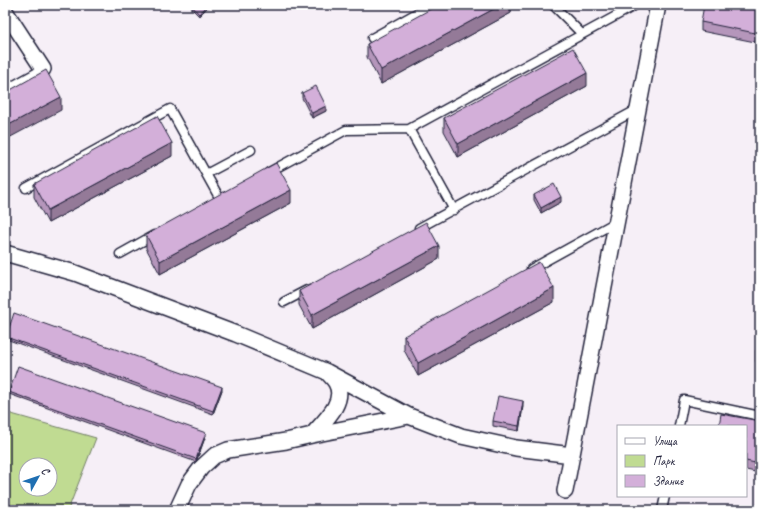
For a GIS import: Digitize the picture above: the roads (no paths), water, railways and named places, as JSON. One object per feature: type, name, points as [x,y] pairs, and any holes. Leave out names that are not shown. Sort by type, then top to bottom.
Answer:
[{"type":"street","points":[[565,491],[658,5]]},
{"type":"street","points":[[5,11],[43,69]]},
{"type":"street","points":[[5,253],[75,273],[236,334],[327,372],[409,416],[462,436],[516,448],[572,455]]},
{"type":"street","points":[[312,435],[336,406],[339,394],[336,384],[327,372]]},
{"type":"street","points":[[177,510],[189,484],[201,468],[214,456],[228,450],[286,441],[409,416]]},
{"type":"lane","points":[[372,38],[431,5]]},
{"type":"lane","points":[[553,5],[582,34]]},
{"type":"lane","points":[[262,176],[346,130],[409,129],[636,5]]},
{"type":"lane","points":[[5,90],[43,69]]},
{"type":"lane","points":[[26,188],[170,109],[220,199]]},
{"type":"lane","points":[[413,232],[638,109]]},
{"type":"lane","points":[[409,129],[454,210]]},
{"type":"lane","points":[[206,174],[251,150]]},
{"type":"lane","points":[[526,272],[616,222]]},
{"type":"lane","points":[[120,254],[160,232]]},
{"type":"lane","points":[[284,302],[311,287]]},
{"type":"lane","points":[[679,425],[684,400],[760,416]]},
{"type":"lane","points":[[662,510],[665,497]]}]
